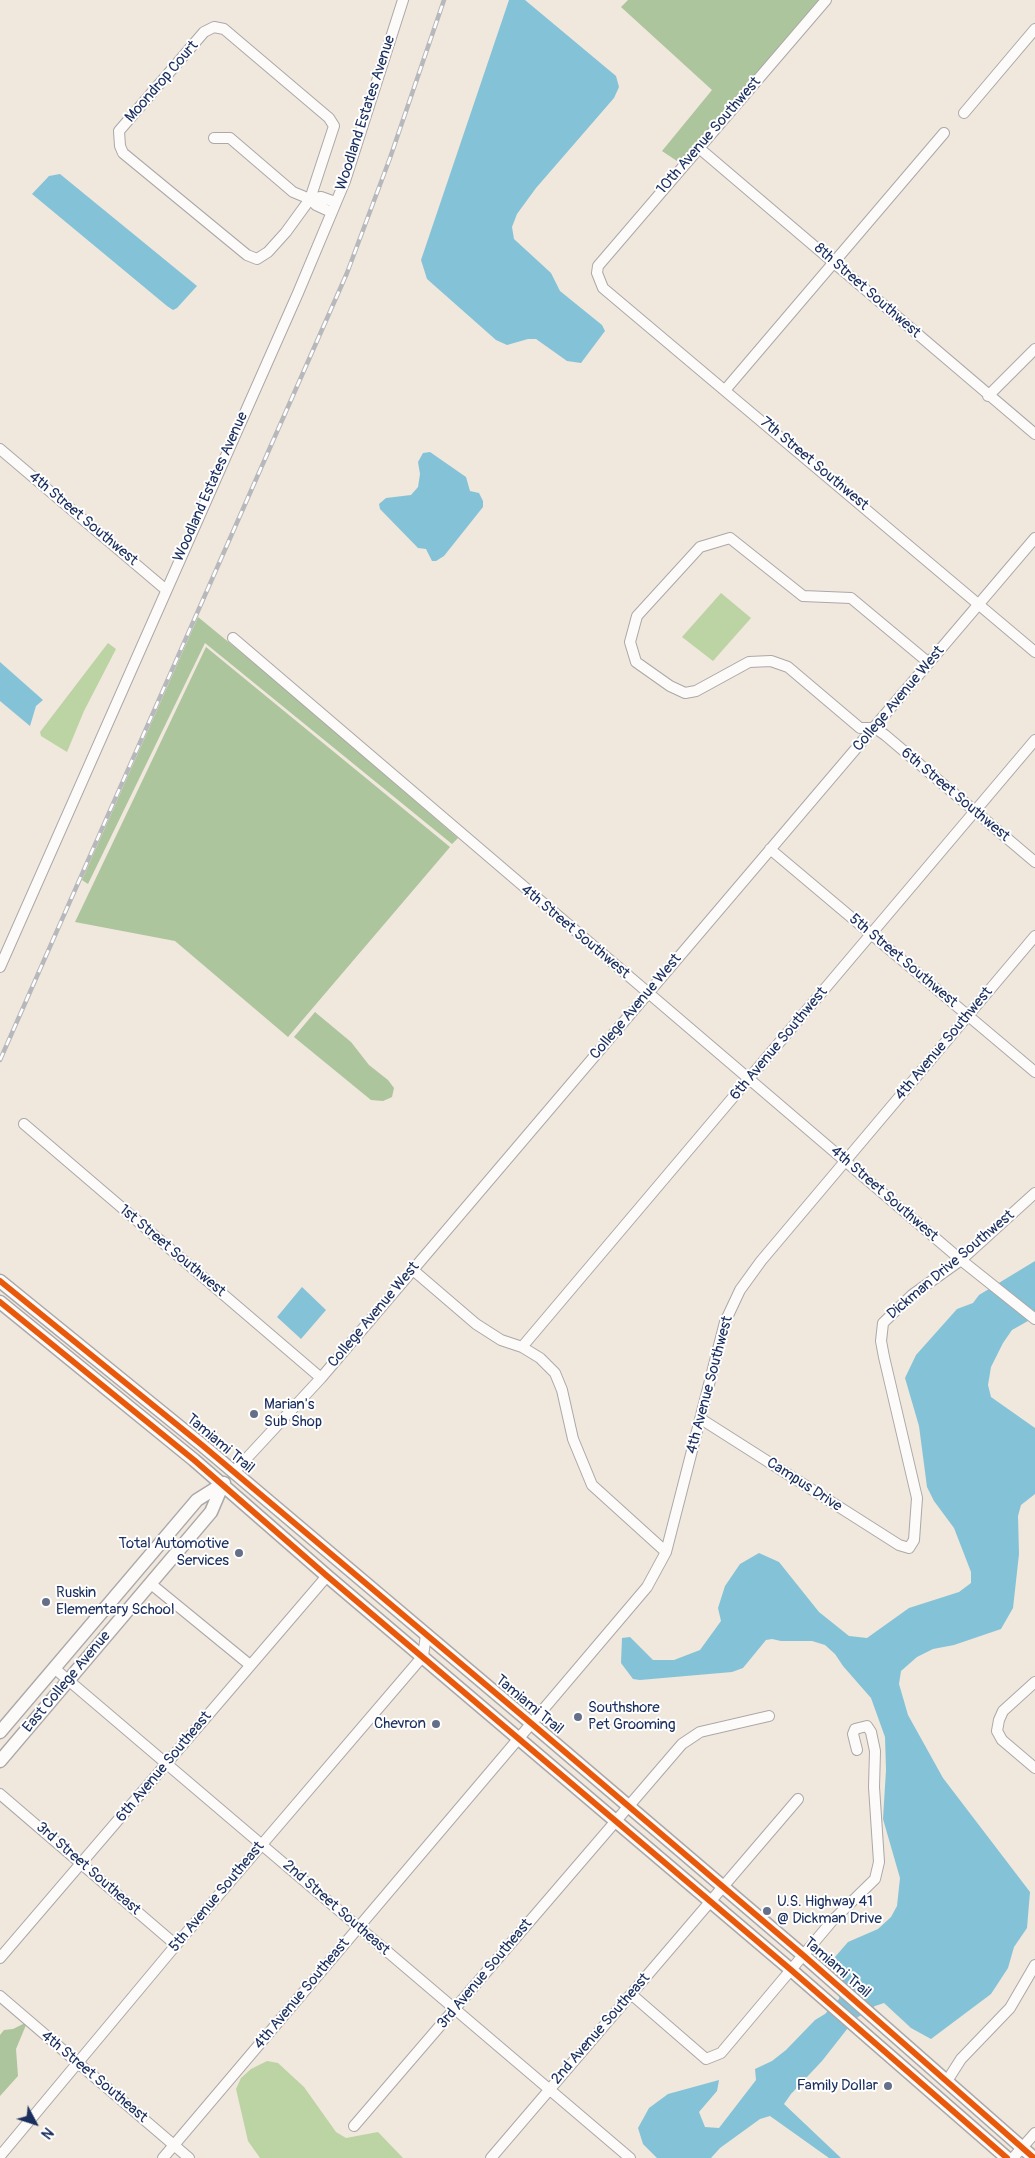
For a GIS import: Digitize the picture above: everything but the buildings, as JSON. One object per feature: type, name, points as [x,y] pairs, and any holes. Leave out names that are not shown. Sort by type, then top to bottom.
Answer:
[{"type":"main road","name":"Tamiami Trail","points":[[0,1281],[234,1472],[531,1723],[803,1955],[1034,2158]]},
{"type":"main road","name":"Tamiami Trail","points":[[0,1302],[223,1484],[327,1576],[817,1992],[1007,2158]]},
{"type":"main road","name":"East College Avenue","points":[[0,1732],[197,1500],[223,1484],[234,1472]]},
{"type":"main road","name":"East College Avenue","points":[[0,1761],[211,1512],[223,1484]]},
{"type":"main road","points":[[327,1576],[333,1572],[354,1574]]},
{"type":"street","name":"Woodland Estates Avenue","points":[[0,967],[165,589],[294,302],[345,181],[403,0]]},
{"type":"street","name":"10th Avenue Southwest","points":[[597,273],[598,266],[826,0]]},
{"type":"street","name":"Moondrop Court","points":[[214,27],[224,28],[329,118],[334,126],[310,199],[286,232],[268,252],[257,259],[246,255],[123,153],[120,146],[119,132],[204,32],[214,27]]},
{"type":"street","points":[[964,113],[1035,29]]},
{"type":"street","points":[[726,389],[832,262],[944,133]]},
{"type":"street","points":[[214,138],[230,138],[293,192],[310,199],[316,205],[333,207]]},
{"type":"street","name":"8th Street Southwest","points":[[699,148],[988,396],[1035,434]]},
{"type":"street","name":"7th Street Southwest","points":[[597,273],[603,288],[726,389],[1035,652]]},
{"type":"street","points":[[988,396],[1035,348]]},
{"type":"street","name":"4th Street Southwest","points":[[0,449],[165,589]]},
{"type":"street","points":[[875,728],[860,728],[788,667],[771,662],[749,662],[696,692],[685,693],[670,686],[636,662],[630,642],[637,616],[700,547],[730,538],[804,596],[851,598],[929,663]]},
{"type":"street","name":"College Avenue West","points":[[234,1472],[321,1378],[1035,538]]},
{"type":"street","name":"4th Street Southwest","points":[[233,638],[960,1260],[1035,1319]]},
{"type":"street","name":"6th Street Southwest","points":[[875,728],[1035,862]]},
{"type":"street","name":"6th Avenue Southwest","points":[[522,1347],[1035,740]]},
{"type":"street","name":"5th Street Southwest","points":[[770,850],[1035,1072]]},
{"type":"street","name":"4th Avenue Southwest","points":[[519,1738],[647,1588],[666,1552],[725,1322],[740,1290],[760,1261],[1035,936]]},
{"type":"street","name":"1st Street Southwest","points":[[24,1124],[321,1378]]},
{"type":"street","name":"Dickman Drive Southwest","points":[[909,1548],[914,1540],[916,1498],[884,1357],[881,1341],[883,1323],[912,1295],[960,1260],[1035,1192]]},
{"type":"street","points":[[413,1270],[476,1324],[501,1340],[522,1347],[540,1358],[555,1373],[562,1390],[573,1439],[592,1485],[666,1552]]},
{"type":"street","name":"Campus Drive","points":[[701,1419],[899,1545],[909,1548]]},
{"type":"street","name":"6th Avenue Southeast","points":[[0,1958],[327,1576]]},
{"type":"street","points":[[151,1584],[250,1665]]},
{"type":"street","points":[[423,1656],[426,1636]]},
{"type":"street","name":"5th Avenue Southeast","points":[[0,2156],[176,1945],[423,1656]]},
{"type":"street","name":"2nd Street Southeast","points":[[54,1668],[630,2158]]},
{"type":"street","points":[[1035,1682],[1003,1711],[998,1720],[997,1731],[1002,1740],[1035,1768]]},
{"type":"street","name":"3rd Avenue Southeast","points":[[354,2126],[682,1744],[700,1732],[769,1716]]},
{"type":"street","points":[[631,1994],[706,2059],[721,2053],[832,1921],[875,1879],[879,1862],[874,1787],[875,1751],[871,1732],[867,1726],[855,1729],[853,1734],[857,1750]]},
{"type":"street","name":"4th Avenue Southeast","points":[[163,2158],[519,1738]]},
{"type":"street","name":"3rd Street Southeast","points":[[0,1794],[176,1945]]},
{"type":"street","name":"2nd Avenue Southeast","points":[[491,2158],[798,1799]]},
{"type":"street","points":[[947,2081],[961,2059],[1010,2008],[1032,1980],[1035,1965]]},
{"type":"street","name":"4th Street Southeast","points":[[0,1996],[189,2158]]},
{"type":"street","points":[[1013,2158],[1035,2133]]},
{"type":"green space","points":[[628,0],[819,0],[680,163],[662,151],[712,90],[621,7]]},
{"type":"green space","points":[[721,593],[751,618],[713,661],[682,637]]},
{"type":"green space","points":[[198,617],[276,681],[458,838],[452,844],[205,643],[88,884],[82,880]]},
{"type":"green space","points":[[108,643],[116,649],[84,711],[67,752],[41,736],[40,732]]},
{"type":"green space","points":[[206,647],[450,847],[288,1037],[175,941],[75,922]]},
{"type":"green space","points":[[315,1012],[351,1042],[369,1065],[388,1080],[394,1088],[392,1097],[383,1101],[371,1100],[294,1037]]},
{"type":"green space","points":[[25,2023],[26,2025],[16,2049],[18,2076],[0,2096],[0,2035],[4,2030],[13,2029]]},
{"type":"green space","points":[[267,2061],[278,2063],[304,2087],[336,2132],[346,2138],[378,2132],[403,2158],[260,2158],[248,2141],[236,2089],[241,2078],[251,2069]]},
{"type":"water","points":[[509,0],[525,0],[616,76],[619,87],[614,98],[536,188],[517,214],[512,227],[514,239],[551,273],[560,291],[602,325],[605,331],[581,363],[567,361],[536,339],[528,339],[507,345],[496,340],[427,279],[421,260]]},
{"type":"water","points":[[60,174],[197,286],[177,308],[173,310],[167,306],[32,194],[49,176]]},
{"type":"water","points":[[430,452],[466,477],[470,491],[479,493],[483,501],[483,507],[444,556],[436,561],[432,561],[426,549],[418,548],[380,509],[379,504],[386,498],[411,495],[418,487],[420,474],[418,462],[423,453]]},
{"type":"water","points":[[0,662],[43,700],[36,706],[30,726],[0,701]]},
{"type":"water","points":[[1035,1261],[1035,1317],[1012,1330],[1003,1343],[991,1367],[988,1385],[991,1397],[1035,1428],[1035,1494],[1021,1505],[1018,1516],[1019,1554],[1013,1608],[1001,1629],[954,1645],[933,1649],[917,1657],[901,1671],[899,1684],[908,1715],[943,1778],[1030,1892],[1027,1928],[1014,1947],[1008,1968],[991,1994],[931,2039],[911,2028],[884,2003],[875,2006],[855,2019],[822,2061],[791,2094],[784,2104],[841,2158],[829,2158],[770,2116],[760,2119],[720,2148],[711,2158],[657,2158],[643,2144],[638,2128],[649,2108],[668,2094],[719,2080],[717,2091],[699,2112],[705,2127],[719,2128],[756,2080],[755,2069],[772,2061],[786,2050],[815,2020],[825,2014],[839,1999],[843,1976],[835,1957],[848,1942],[878,1929],[891,1917],[897,1906],[900,1878],[883,1819],[886,1770],[885,1737],[871,1698],[835,1654],[825,1645],[812,1641],[766,1640],[743,1668],[732,1672],[640,1680],[633,1679],[621,1663],[622,1638],[630,1637],[653,1660],[674,1660],[700,1650],[721,1621],[718,1608],[725,1586],[740,1564],[759,1553],[779,1562],[819,1612],[849,1636],[867,1638],[909,1608],[959,1592],[971,1583],[971,1572],[954,1528],[934,1501],[927,1487],[919,1426],[905,1378],[916,1355],[957,1309],[973,1303],[979,1295]]},
{"type":"water","points":[[302,1287],[326,1310],[301,1339],[277,1317]]},
{"type":"railway","points":[[0,1060],[347,273],[390,158],[444,0]]},
{"type":"cycle path","points":[[0,1281],[202,1445],[531,1723],[803,1955],[1034,2158]]},
{"type":"cycle path","points":[[0,1302],[194,1460],[327,1576],[790,1969],[1007,2158]]},
{"type":"place","name":"Marian's Sub Shop","points":[[254,1414]]},
{"type":"place","name":"Total Automotive Services","points":[[239,1553]]},
{"type":"place","name":"Ruskin Elementary School","points":[[46,1602]]},
{"type":"place","name":"Southshore Pet Grooming","points":[[578,1717]]},
{"type":"place","name":"Chevron","points":[[436,1724]]},
{"type":"place","name":"U.S. Highway 41 @ Dickman Drive","points":[[767,1911]]},
{"type":"place","name":"Family Dollar","points":[[888,2086]]}]
